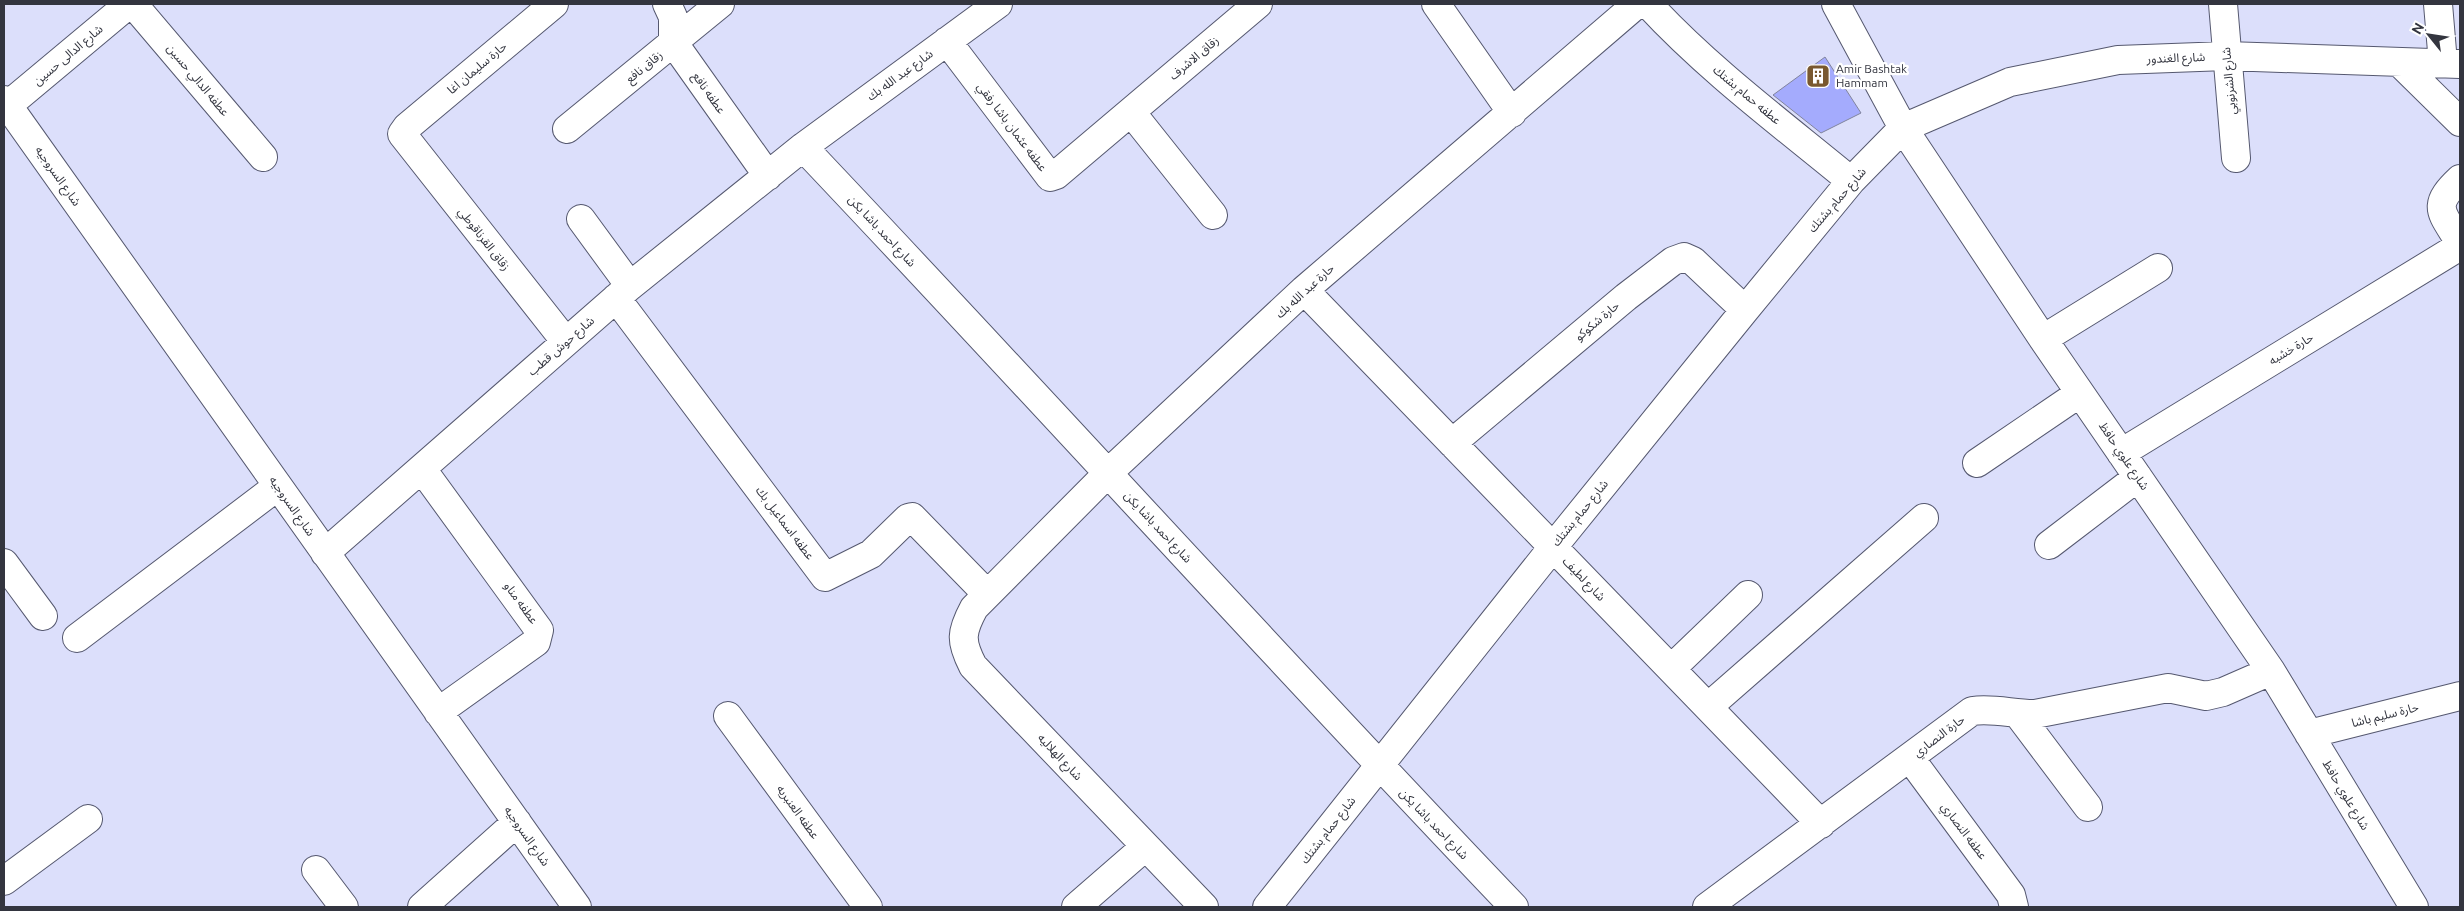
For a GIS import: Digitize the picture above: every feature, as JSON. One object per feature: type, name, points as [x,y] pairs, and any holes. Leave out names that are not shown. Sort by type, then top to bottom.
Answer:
[{"type":"street","name":"شارع الدالى حسين","points":[[6,103],[131,4]]},
{"type":"street","name":"عطفه الدالي حسين","points":[[131,4],[263,157]]},
{"type":"street","name":"حارة سليمان اغا","points":[[402,134],[407,127],[554,4]]},
{"type":"street","points":[[667,4],[673,17],[673,42]]},
{"type":"street","name":"زقاق نافع","points":[[567,129],[720,4]]},
{"type":"street","name":"شارع عبد الله بك","points":[[803,147],[998,4]]},
{"type":"street","name":"زقاق الاشرف","points":[[1131,112],[1258,4]]},
{"type":"street","points":[[1436,4],[1512,113]]},
{"type":"street","name":"حارة عبد الله بك","points":[[987,594],[1108,473],[1304,290],[1638,4]]},
{"type":"street","name":"عطفه حمام بشتك","points":[[1648,4],[1675,33],[1711,66],[1851,181]]},
{"type":"street","name":"شارع علوي حافظ","points":[[1836,4],[1903,128],[2043,339],[2271,671],[2414,907]]},
{"type":"street","name":"شارع الشرنوبي","points":[[2223,4],[2236,158]]},
{"type":"street","points":[[2438,4],[2451,63]]},
{"type":"street","name":"عطفه عثمان باشا رفقي","points":[[947,41],[1050,177],[1056,175],[1131,112]]},
{"type":"street","name":"عطفه نافع","points":[[673,42],[768,176]]},
{"type":"street","name":"شارع الغندور","points":[[1903,128],[2010,82],[2118,60],[2226,56],[2451,63]]},
{"type":"street","points":[[2399,62],[2460,122]]},
{"type":"street","name":"شارع السروجيه","points":[[6,103],[577,907]]},
{"type":"street","points":[[1131,112],[1213,214]]},
{"type":"street","name":"شارع حمام بشتك","points":[[1267,907],[1553,547],[1851,181],[1903,128]]},
{"type":"street","name":"زقاق القرناقوطي","points":[[402,134],[566,342]]},
{"type":"street","name":"شارع حوش قطب","points":[[325,553],[623,292],[803,147]]},
{"type":"street","name":"شارع احمد باشا يكن","points":[[803,147],[1378,765],[1514,907]]},
{"type":"street","points":[[2460,179],[2444,194],[2441,206],[2442,213],[2460,245]]},
{"type":"street","points":[[581,219],[623,292]]},
{"type":"street","name":"حارة خشبه","points":[[2121,453],[2460,245]]},
{"type":"street","name":"حارة شكوكو","points":[[1452,443],[1626,296],[1673,261],[1684,257],[1693,261],[1746,310]]},
{"type":"street","points":[[2043,339],[2158,268]]},
{"type":"street","name":"شارع لطيف","points":[[1304,290],[1822,824]]},
{"type":"street","name":"عطفه اسماعيل بك","points":[[623,292],[825,577],[871,554],[908,518],[912,517],[987,594]]},
{"type":"street","points":[[1977,463],[2080,392]]},
{"type":"street","name":"عطفه مناو","points":[[422,469],[539,630],[536,642],[438,712]]},
{"type":"street","points":[[2049,545],[2138,477]]},
{"type":"street","points":[[77,638],[278,486]]},
{"type":"street","points":[[1708,707],[1924,518]]},
{"type":"street","points":[[4,563],[43,616]]},
{"type":"street","name":"شارع الهلاليه","points":[[987,594],[974,608],[964,627],[964,647],[973,666],[1204,907]]},
{"type":"street","points":[[1671,669],[1748,595]]},
{"type":"street","name":"حارة النصاري","points":[[1706,907],[1822,824],[1972,711],[1991,708],[2018,714],[2035,714],[2168,688],[2206,696],[2223,692],[2271,671]]},
{"type":"street","name":"حارة سليم باشا","points":[[2309,734],[2460,696]]},
{"type":"street","points":[[2018,714],[2088,807]]},
{"type":"street","name":"عطفه العنبريه","points":[[728,716],[868,907]]},
{"type":"street","name":"عطفه النصاري","points":[[1910,758],[2006,887],[2011,895],[2014,907]]},
{"type":"street","points":[[4,881],[88,819]]},
{"type":"street","points":[[422,907],[517,822]]},
{"type":"street","points":[[1076,907],[1145,847]]},
{"type":"street","points":[[316,870],[344,907]]},
{"type":"building","name":"Amir Bashtak Hammam","points":[[1825,57],[1861,113],[1821,133],[1773,95]]},
{"type":"place","name":"Amir Bashtak Hammam","points":[[1818,76]]}]
